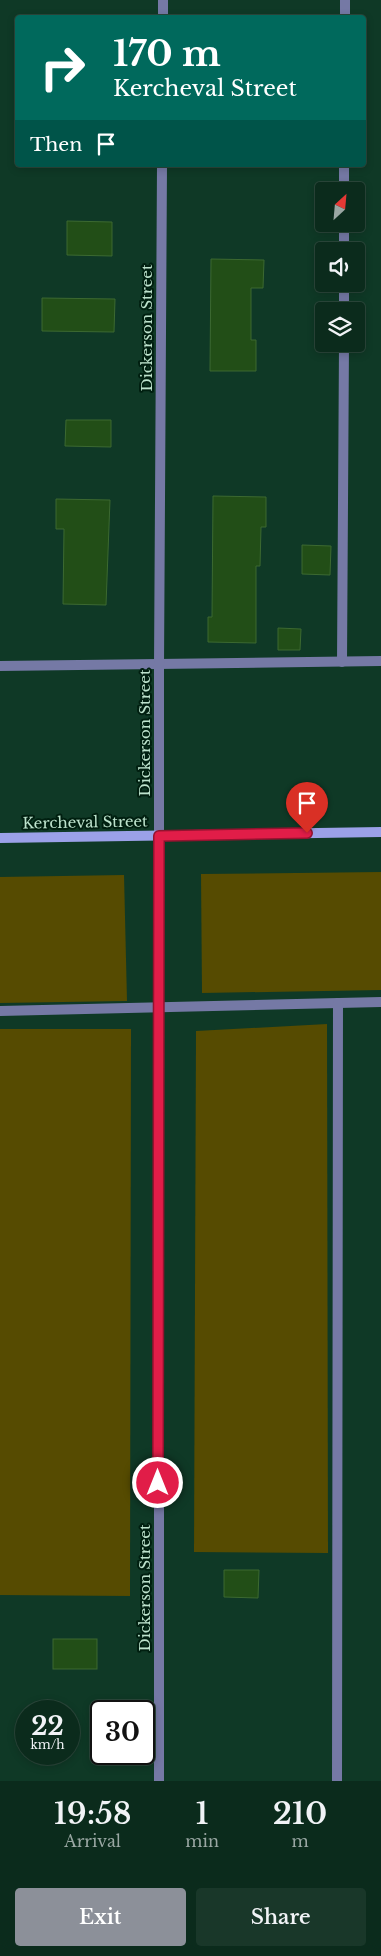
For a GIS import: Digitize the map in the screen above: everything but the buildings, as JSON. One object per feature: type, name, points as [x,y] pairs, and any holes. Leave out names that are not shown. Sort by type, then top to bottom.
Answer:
[{"type":"street","points":[[162,15],[163,0]]},
{"type":"street","points":[[345,0],[345,15]]},
{"type":"street","name":"Dickerson Street","points":[[158,1781],[158,1007],[162,167]]},
{"type":"street","points":[[344,167],[344,182]]},
{"type":"street","points":[[342,662],[344,352]]},
{"type":"street","points":[[0,666],[159,666],[381,661]]},
{"type":"street","name":"Kercheval Street","points":[[0,838],[381,832]]},
{"type":"street","points":[[0,1011],[381,1002]]},
{"type":"street","points":[[337,1781],[338,1003]]},
{"type":"shaded area","points":[[381,872],[381,990],[202,993],[201,874]]},
{"type":"shaded area","points":[[124,875],[127,1001],[0,1003],[0,877]]},
{"type":"shaded area","points":[[327,1024],[328,1553],[194,1552],[196,1031]]},
{"type":"shaded area","points":[[0,1029],[131,1029],[130,1596],[0,1595]]},
{"type":"route","points":[[158,1483],[159,836],[307,833]]}]
